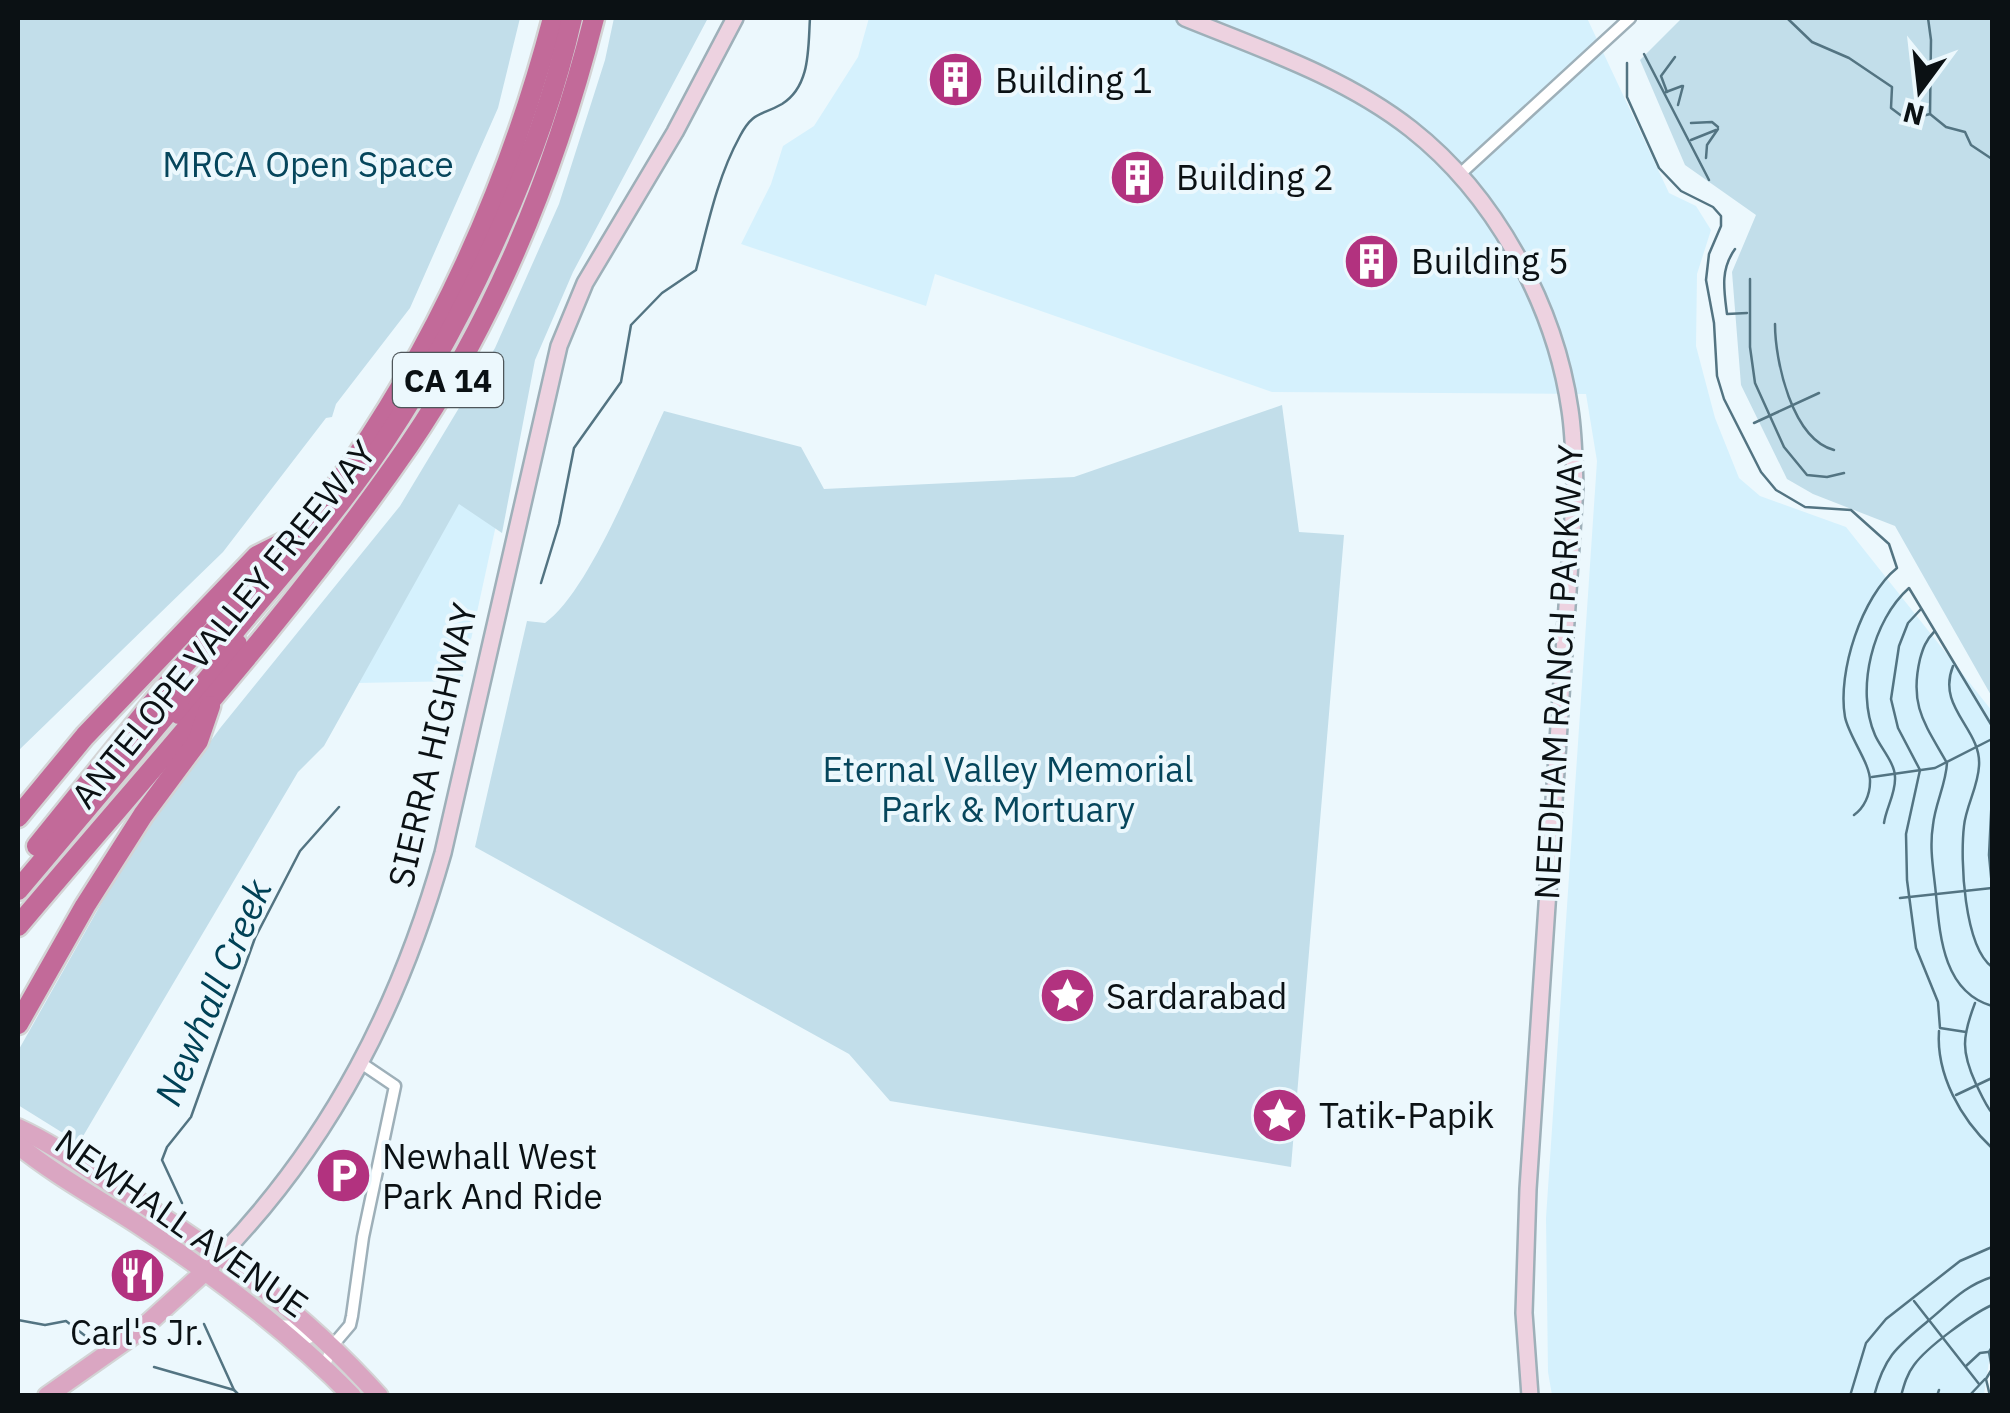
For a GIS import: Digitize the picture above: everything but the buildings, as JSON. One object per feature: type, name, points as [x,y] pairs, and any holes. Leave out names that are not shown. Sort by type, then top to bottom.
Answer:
[{"type":"highway","name":"ANTELOPE VALLEY FREEWAY","points":[[18,870],[181,668],[302,533],[420,355],[501,179],[553,18]]},
{"type":"highway","points":[[18,890],[325,522],[368,465],[450,330],[505,214],[538,131],[572,18]]},
{"type":"highway","points":[[18,908],[294,576],[410,418],[454,344],[506,238],[556,105],[580,18]]},
{"type":"highway","name":"ANTELOPE VALLEY FREEWAY","points":[[18,926],[314,571],[408,446],[492,298],[538,194],[572,98],[594,18]]},
{"type":"highway","points":[[18,816],[85,736],[257,556],[302,533]]},
{"type":"highway","points":[[18,1024],[134,828],[198,742],[214,694]]},
{"type":"highway","points":[[18,795],[85,736]]},
{"type":"main road","name":"NEWHALL AVENUE","points":[[18,1128],[222,1254],[333,1345],[379,1396]]},
{"type":"main road","name":"NEWHALL AVENUE","points":[[18,1145],[49,1170],[206,1271],[324,1366],[352,1396]]},
{"type":"main road","name":"SIERRA HIGHWAY","points":[[47,1396],[138,1332],[222,1254]]},
{"type":"street","name":"SIERRA HIGHWAY","points":[[222,1254],[275,1197],[332,1113],[399,986],[438,869],[548,385],[566,325],[596,262],[675,132],[735,18]]},
{"type":"street","name":"NEEDHAM RANCH PARKWAY","points":[[1185,18],[1326,78],[1410,128],[1459,175],[1494,222],[1533,288],[1560,366],[1570,408],[1576,487],[1528,1189],[1524,1312],[1530,1396]]},
{"type":"street","points":[[1459,175],[1630,18]]},
{"type":"street","points":[[324,1366],[333,1345],[350,1324],[363,1237],[395,1086],[361,1062]]},
{"type":"street","points":[[275,1325],[295,1326],[317,1344],[333,1345]]},
{"type":"shaded area","points":[[869,18],[1587,18],[1669,193],[1696,206],[1711,230],[1697,274],[1696,346],[1715,418],[1739,478],[1760,496],[1846,527],[1992,711],[1992,1341],[1984,1395],[1552,1395],[1548,1372],[1546,1218],[1597,461],[1586,394],[1272,392],[935,274],[926,306],[741,244],[771,184],[783,146],[814,126],[858,57]]},
{"type":"shaded area","points":[[459,503],[496,525],[462,681],[357,683]]},
{"type":"green space","name":"MRCA Open Space","points":[[18,18],[520,18],[498,108],[410,308],[336,404],[332,417],[326,418],[223,552],[18,751]]},
{"type":"green space","points":[[614,18],[708,18],[573,272],[535,360],[502,533],[459,504],[324,746],[298,772],[79,1143],[18,1105],[18,1051],[137,840],[221,727],[400,506],[495,348],[559,204],[605,60]]},
{"type":"green space","points":[[1682,18],[1992,18],[1992,697],[1895,526],[1813,494],[1787,479],[1741,385],[1732,272],[1756,215],[1685,165],[1640,60]]},
{"type":"green space","name":"Eternal Valley Memorial Park & Mortuary","points":[[1282,405],[1299,532],[1344,535],[1291,1167],[890,1101],[849,1054],[475,847],[527,621],[545,623],[579,584],[612,525],[664,411],[801,447],[824,489],[1074,477]]},
{"type":"waterway","name":"Newhall Creek","points":[[541,583],[559,524],[574,448],[621,382],[631,325],[662,293],[696,270],[719,185],[740,136],[753,118],[791,96],[803,77],[810,18]]},
{"type":"waterway","points":[[1787,18],[1812,42],[1849,58],[1892,87],[1891,108],[1907,120],[1930,114],[1946,127],[1965,132],[1971,145],[1992,159]]},
{"type":"waterway","points":[[1928,18],[1930,114]]},
{"type":"waterway","points":[[1644,54],[1709,180]]},
{"type":"waterway","points":[[1667,92],[1661,76],[1675,57]]},
{"type":"waterway","points":[[1627,63],[1627,97],[1659,168],[1681,191],[1713,207],[1721,216],[1721,226],[1709,254],[1706,280],[1714,323],[1717,376],[1724,399],[1761,472],[1776,490],[1805,507],[1851,510],[1889,544],[1897,568],[1884,581],[1863,616],[1845,679],[1845,717],[1870,782],[1866,801],[1854,815]]},
{"type":"waterway","points":[[1666,92],[1682,86]]},
{"type":"waterway","points":[[1678,105],[1683,86]]},
{"type":"waterway","points":[[1691,123],[1712,122],[1718,127]]},
{"type":"waterway","points":[[1706,158],[1707,145],[1718,129]]},
{"type":"waterway","points":[[1691,140],[1716,130]]},
{"type":"waterway","points":[[1735,249],[1725,272],[1727,314],[1747,313]]},
{"type":"waterway","points":[[1750,279],[1750,347],[1755,383],[1784,447],[1807,475],[1827,477],[1844,473]]},
{"type":"waterway","points":[[1775,324],[1778,358],[1797,415],[1819,443],[1834,450]]},
{"type":"waterway","points":[[1754,423],[1819,393]]},
{"type":"waterway","points":[[1884,823],[1895,777],[1869,717],[1867,677],[1877,636],[1896,602],[1909,588],[1992,726]]},
{"type":"waterway","points":[[1921,609],[1908,623],[1899,646],[1891,699],[1898,728],[1920,770],[1906,834],[1907,880],[1916,948],[1938,1002],[1940,1028],[1966,1032]]},
{"type":"waterway","points":[[1934,632],[1921,655],[1916,690],[1921,714],[1947,763],[1932,843],[1940,929],[1954,976],[1976,999],[1992,1006]]},
{"type":"waterway","points":[[1953,666],[1950,694],[1974,741],[1979,766],[1964,826],[1966,901],[1975,941],[1992,967]]},
{"type":"waterway","points":[[1872,777],[1935,768],[1992,739]]},
{"type":"waterway","points":[[1992,794],[1992,887]]},
{"type":"waterway","name":"Newhall Creek","points":[[182,1203],[162,1160],[167,1147],[191,1117],[255,938],[300,851],[339,807]]},
{"type":"waterway","points":[[1900,898],[1992,888]]},
{"type":"waterway","points":[[1975,1003],[1966,1035],[1966,1053],[1976,1084],[1992,1113]]},
{"type":"waterway","points":[[1939,1031],[1946,1080],[1970,1124],[1992,1148]]},
{"type":"waterway","points":[[1956,1095],[1992,1078]]},
{"type":"waterway","points":[[1850,1396],[1866,1343],[1886,1319],[1960,1261],[1992,1247]]},
{"type":"waterway","points":[[1874,1396],[1888,1361],[1900,1345],[1958,1296],[1992,1277]]},
{"type":"waterway","points":[[1914,1301],[1979,1384]]},
{"type":"waterway","points":[[1901,1396],[1909,1372],[1920,1358],[1950,1332],[1992,1305]]},
{"type":"waterway","points":[[18,1320],[45,1325],[66,1321],[88,1338]]},
{"type":"waterway","name":"Newhall Creek","points":[[204,1324],[240,1396]]},
{"type":"waterway","points":[[1990,1396],[1986,1379],[1992,1369],[1992,1347]]},
{"type":"waterway","points":[[1966,1366],[1980,1353],[1988,1352]]},
{"type":"waterway","points":[[154,1367],[234,1390]]},
{"type":"waterway","points":[[1969,1396],[1985,1379]]},
{"type":"waterway","points":[[1937,1396],[1939,1390]]},
{"type":"place","name":"Building 1","points":[[956,80]]},
{"type":"place","name":"Building 2","points":[[1137,177]]},
{"type":"place","name":"Building 5","points":[[1372,261]]},
{"type":"place","name":"Sardarabad","points":[[1067,996]]},
{"type":"place","name":"Tatik-Papik","points":[[1280,1115]]},
{"type":"place","name":"Newhall West Park And Ride","points":[[343,1176]]},
{"type":"place","name":"Carl's Jr.","points":[[137,1276]]}]
